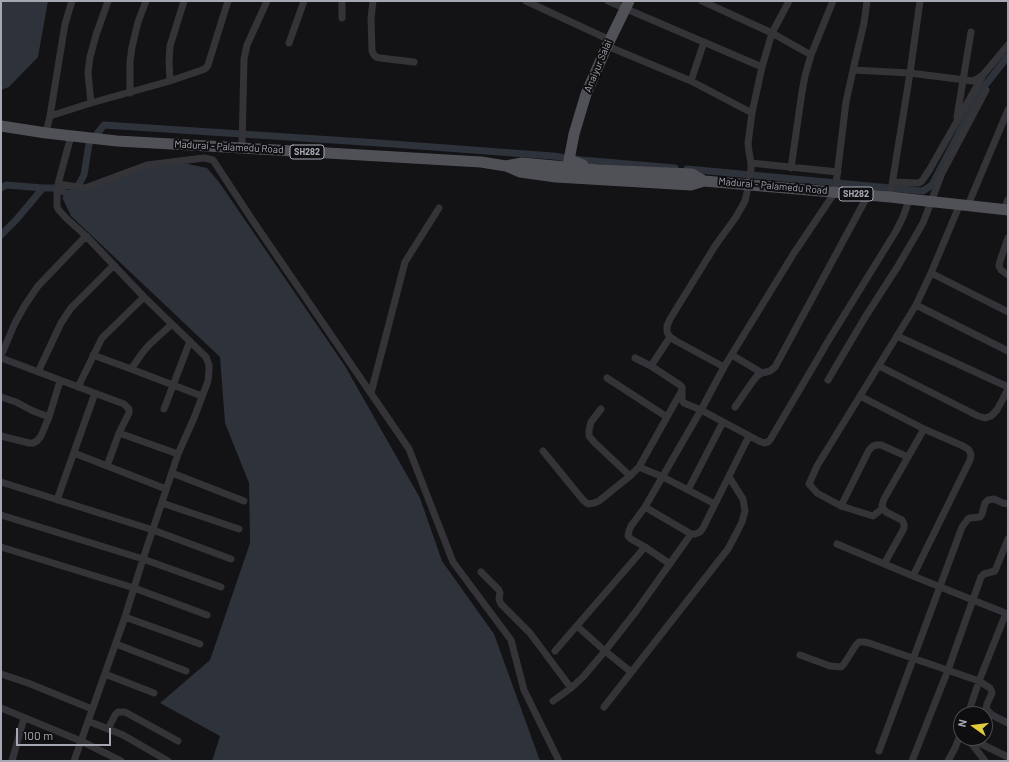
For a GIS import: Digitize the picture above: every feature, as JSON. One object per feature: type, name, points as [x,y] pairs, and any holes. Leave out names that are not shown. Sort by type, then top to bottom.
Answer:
[{"type":"main road","name":"Anaiyur Salai","points":[[556,177],[565,159],[569,140],[574,134],[586,94],[608,43],[627,5]]},
{"type":"main road","name":"Madurai - Palamedu Road","points":[[1,126],[74,137],[109,140],[481,162],[506,166],[520,172],[570,178],[692,174],[704,180],[749,181],[909,200],[1007,206]]},
{"type":"main road","name":"Madurai - Palamedu Road","points":[[506,166],[522,163],[537,165],[565,159],[598,170],[624,176]]},
{"type":"main road","points":[[565,159],[570,178]]},
{"type":"street","points":[[46,133],[65,24],[72,1]]},
{"type":"street","points":[[91,103],[88,73],[90,57],[108,1]]},
{"type":"street","points":[[130,93],[130,62],[132,47],[138,22],[146,1]]},
{"type":"street","points":[[170,81],[168,62],[170,46],[184,1]]},
{"type":"street","points":[[50,116],[170,81],[206,68],[228,1]]},
{"type":"street","points":[[242,147],[244,59],[247,45],[267,1]]},
{"type":"street","points":[[289,43],[304,1]]},
{"type":"street","points":[[342,1],[342,18]]},
{"type":"street","points":[[374,1],[371,18],[372,51],[374,55],[380,58],[414,62]]},
{"type":"street","points":[[526,1],[608,43],[691,81],[752,113]]},
{"type":"street","points":[[608,1],[627,5],[704,42],[762,67]]},
{"type":"street","points":[[702,1],[772,33],[811,55]]},
{"type":"street","points":[[724,367],[670,337],[667,332],[667,326],[716,246],[741,210],[745,201],[751,166],[748,142],[752,113],[762,67],[772,33],[789,1]]},
{"type":"street","points":[[791,168],[802,92],[811,55],[833,1]]},
{"type":"street","points":[[670,564],[645,546],[631,539],[628,534],[631,526],[646,507],[724,367],[794,253],[835,192],[846,102],[867,1]]},
{"type":"street","points":[[890,197],[920,1]]},
{"type":"street","points":[[956,123],[971,32]]},
{"type":"street","points":[[691,81],[704,42]]},
{"type":"street","points":[[853,70],[910,73],[973,81],[982,75],[1008,44]]},
{"type":"street","points":[[893,182],[921,182],[930,170],[982,75]]},
{"type":"street","points":[[828,380],[923,223],[942,173],[986,90]]},
{"type":"street","points":[[883,508],[873,516],[841,506],[817,493],[809,484],[817,466],[916,305],[1008,110]]},
{"type":"street","points":[[74,137],[57,188],[58,209],[144,297],[206,356],[209,365],[208,381],[178,454],[116,644],[74,761]]},
{"type":"street","points":[[57,188],[85,188],[147,165],[204,158],[213,160],[409,449],[453,562],[511,640],[524,690],[559,761]]},
{"type":"street","points":[[751,166],[791,168],[838,173]]},
{"type":"street","points":[[735,407],[757,376],[770,371],[778,363],[814,293],[868,196]]},
{"type":"street","points":[[635,358],[651,366],[680,385],[682,388],[682,400],[684,402],[749,436],[764,443],[768,442],[896,231],[909,200]]},
{"type":"street","points":[[371,393],[405,262],[439,208]]},
{"type":"street","points":[[86,236],[38,286],[25,304],[15,323],[1,357],[60,381],[124,404],[129,409],[107,466]]},
{"type":"street","points":[[1008,238],[999,266],[1001,270],[1008,275]]},
{"type":"street","points":[[38,372],[61,323],[71,308],[114,265]]},
{"type":"street","points":[[931,273],[1008,312]]},
{"type":"street","points":[[78,387],[102,338],[144,297]]},
{"type":"street","points":[[916,305],[1008,351]]},
{"type":"street","points":[[131,369],[150,344],[172,324]]},
{"type":"street","points":[[879,366],[978,416],[985,418],[991,416],[997,410],[1008,388],[897,336]]},
{"type":"street","points":[[651,366],[670,337]]},
{"type":"street","points":[[164,409],[190,341]]},
{"type":"street","points":[[732,354],[762,373]]},
{"type":"street","points":[[94,355],[202,396]]},
{"type":"street","points":[[607,378],[667,417]]},
{"type":"street","points":[[1,436],[29,443],[34,443],[37,441],[41,436],[49,417],[60,381]]},
{"type":"street","points":[[543,451],[583,500],[588,504],[599,501],[639,467],[682,390]]},
{"type":"street","points":[[57,500],[95,393]]},
{"type":"street","points":[[860,396],[924,429],[963,446],[968,449],[971,455],[970,460],[913,576]]},
{"type":"street","points":[[1,397],[49,417]]},
{"type":"street","points":[[602,409],[591,422],[588,430],[589,436],[630,476]]},
{"type":"street","points":[[688,490],[724,422]]},
{"type":"street","points":[[884,564],[904,528],[904,524],[902,520],[886,512],[882,505],[924,429]]},
{"type":"street","points":[[119,434],[178,454]]},
{"type":"street","points":[[646,507],[691,534],[700,532],[749,436]]},
{"type":"street","points":[[841,506],[869,450],[873,446],[881,445],[908,457]]},
{"type":"street","points":[[74,453],[166,489]]},
{"type":"street","points":[[639,467],[663,477],[715,504]]},
{"type":"street","points":[[172,473],[244,501]]},
{"type":"street","points":[[604,707],[728,550],[742,522],[745,511],[743,499],[729,477]]},
{"type":"street","points":[[1,482],[153,530],[231,559]]},
{"type":"street","points":[[879,751],[962,527],[968,519],[980,517],[985,503],[988,500],[994,499],[1008,504]]},
{"type":"street","points":[[162,502],[239,529]]},
{"type":"street","points":[[1,515],[143,559],[221,587]]},
{"type":"street","points":[[553,701],[583,677],[605,651],[637,610],[691,534]]},
{"type":"street","points":[[912,761],[948,670],[981,577],[984,574],[995,571],[1008,539]]},
{"type":"street","points":[[837,544],[1007,614],[971,706]]},
{"type":"street","points":[[555,651],[645,546]]},
{"type":"street","points":[[1,547],[134,588],[207,614]]},
{"type":"street","points":[[481,572],[499,590],[499,599],[501,604],[530,633],[571,688]]},
{"type":"street","points":[[125,617],[200,644]]},
{"type":"street","points":[[577,626],[605,651],[632,672]]},
{"type":"street","points":[[800,655],[830,666],[841,667],[856,645],[859,642],[864,642],[914,658],[980,680],[990,688],[992,693],[986,708],[992,715],[1008,723]]},
{"type":"street","points":[[116,644],[186,671]]},
{"type":"street","points":[[1,674],[28,683],[92,709]]},
{"type":"street","points":[[105,674],[154,693]]},
{"type":"street","points":[[1,708],[82,741],[120,761]]},
{"type":"street","points":[[108,729],[115,715],[118,712],[125,712],[178,741]]},
{"type":"street","points":[[12,761],[24,718]]},
{"type":"street","points":[[88,721],[123,735],[168,761]]},
{"type":"street","points":[[948,761],[956,746]]},
{"type":"street","points":[[975,746],[985,761]]},
{"type":"street","points":[[985,746],[1008,757]]},
{"type":"shaded area","points":[[1,1],[48,1],[38,57],[9,87],[1,90]]},
{"type":"shaded area","points":[[179,162],[207,168],[219,182],[345,366],[420,498],[442,561],[494,634],[541,761],[212,761],[220,736],[160,703],[210,660],[250,543],[249,483],[225,423],[220,357],[71,216],[62,197],[142,166]]},
{"type":"waterway","points":[[687,169],[923,191],[932,185],[980,92],[1008,56]]},
{"type":"waterway","points":[[1,235],[43,188],[54,188],[66,193],[74,193],[84,175],[89,144],[104,125],[553,156],[675,168]]},
{"type":"waterway","points":[[1,188],[6,185],[43,188]]}]
